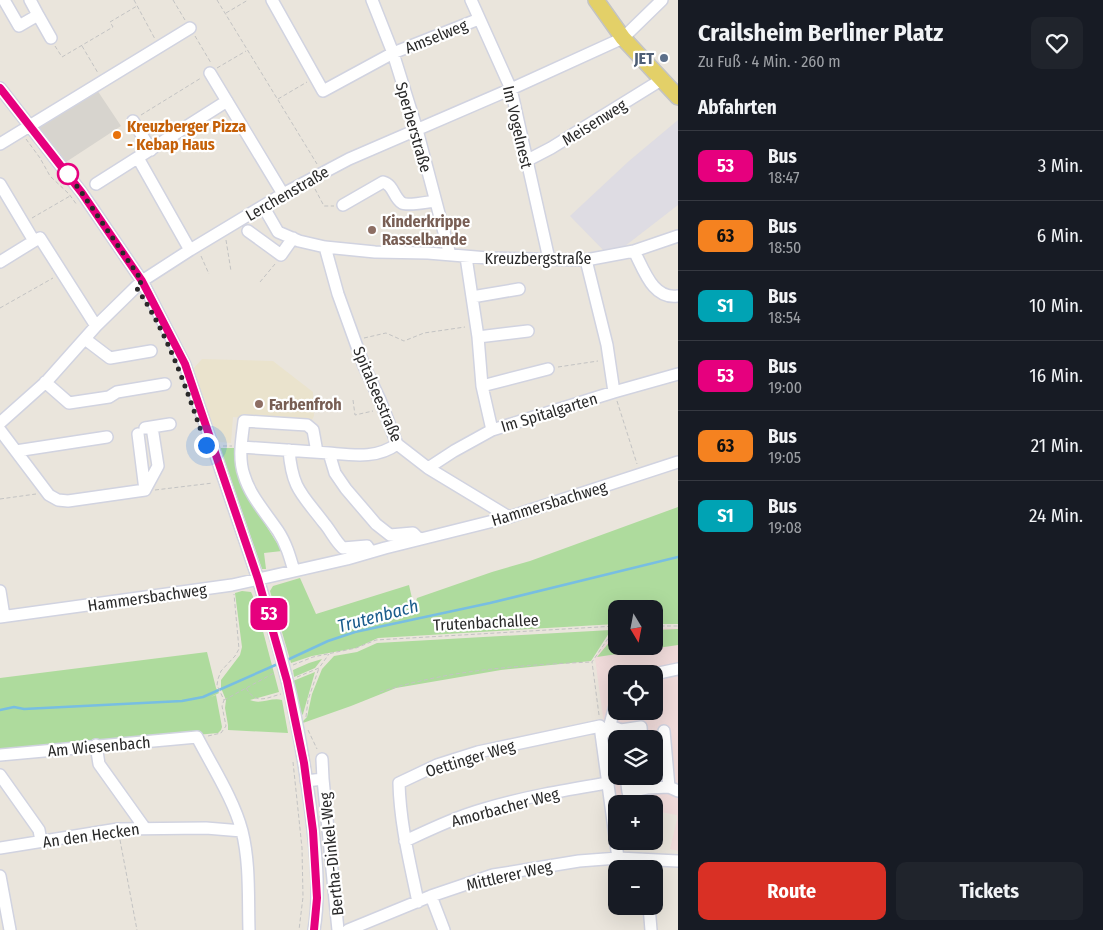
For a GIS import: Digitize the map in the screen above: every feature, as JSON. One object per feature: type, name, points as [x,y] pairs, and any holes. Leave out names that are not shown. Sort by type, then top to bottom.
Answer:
[{"type":"main road","points":[[596,0],[623,38],[660,80],[678,97]]},
{"type":"street","points":[[4,0],[20,26],[38,15]]},
{"type":"street","points":[[30,0],[51,38]]},
{"type":"street","points":[[272,0],[315,77]]},
{"type":"street","name":"Sperberstraße","points":[[372,0],[393,53],[450,255]]},
{"type":"street","name":"Im Vogelnest","points":[[471,0],[511,89],[549,259]]},
{"type":"street","name":"Lerchenstraße","points":[[0,423],[45,382],[96,326],[142,281],[193,248],[283,194],[349,158],[511,89],[623,38],[662,0]]},
{"type":"street","name":"Amselweg","points":[[315,77],[323,91],[393,53],[479,19]]},
{"type":"street","points":[[0,144],[190,28]]},
{"type":"street","points":[[210,73],[283,194]]},
{"type":"street","name":"Meisenweg","points":[[526,161],[551,148],[660,80]]},
{"type":"street","points":[[0,88],[25,129],[82,193],[142,281],[185,364],[289,677],[306,781],[316,866],[317,898],[314,930]]},
{"type":"street","points":[[96,184],[228,101]]},
{"type":"street","points":[[133,120],[151,150]]},
{"type":"street","points":[[138,158],[193,248]]},
{"type":"street","points":[[343,204],[383,182],[390,184],[401,202],[406,204],[435,201]]},
{"type":"street","points":[[0,184],[34,241]]},
{"type":"street","name":"Kreuzbergstraße","points":[[263,206],[278,232],[325,246],[375,252],[466,257],[586,260],[634,252],[678,236]]},
{"type":"street","points":[[248,231],[282,255],[293,238]]},
{"type":"street","points":[[0,262],[40,238],[96,326]]},
{"type":"street","name":"Spitalseestraße","points":[[325,246],[338,294],[364,366],[396,444],[428,468],[509,517]]},
{"type":"street","points":[[634,252],[657,292],[669,298],[678,296]]},
{"type":"street","points":[[466,257],[478,338],[482,386],[492,430]]},
{"type":"street","points":[[586,260],[609,360],[614,392]]},
{"type":"street","points":[[472,297],[519,289]]},
{"type":"street","points":[[478,338],[528,331]]},
{"type":"street","points":[[85,339],[110,358],[151,351]]},
{"type":"street","points":[[482,386],[548,369]]},
{"type":"street","name":"Im Spitalgarten","points":[[428,468],[492,430],[678,374]]},
{"type":"street","points":[[45,382],[69,403],[109,397],[117,392],[165,384]]},
{"type":"street","points":[[294,571],[288,551],[279,532],[252,495],[243,474],[241,447],[244,421],[307,425],[313,430],[317,452]]},
{"type":"street","points":[[145,490],[137,432],[170,424]]},
{"type":"street","points":[[145,490],[158,466],[152,427]]},
{"type":"street","points":[[0,430],[46,492],[58,500],[68,501],[145,490]]},
{"type":"street","points":[[16,451],[107,437]]},
{"type":"street","points":[[241,447],[362,456],[378,453],[396,444]]},
{"type":"street","points":[[289,450],[290,470],[298,490],[323,521],[336,543],[342,548],[367,546],[371,552]]},
{"type":"street","name":"Hammersbachweg","points":[[329,453],[335,473],[376,524],[390,535],[413,533],[419,539]]},
{"type":"street","name":"Hammersbachweg","points":[[2,616],[232,585],[347,559],[509,517],[678,462]]},
{"type":"street","points":[[0,591],[2,616]]},
{"type":"street","points":[[663,672],[678,669]]},
{"type":"street","points":[[614,730],[641,727],[641,730]]},
{"type":"street","name":"Oettinger Weg","points":[[418,902],[405,841],[399,784],[437,765],[478,752],[608,731]]},
{"type":"street","points":[[658,785],[673,789],[664,731]]},
{"type":"street","points":[[608,736],[602,742],[618,858]]},
{"type":"street","points":[[197,737],[236,813],[242,831],[248,864],[249,930]]},
{"type":"street","name":"Am Wiesenbach","points":[[0,755],[197,737]]},
{"type":"street","points":[[96,745],[99,764],[144,827]]},
{"type":"street","name":"Bertha-Dinkel-Weg","points":[[322,759],[338,930]]},
{"type":"street","points":[[0,775],[39,830],[41,841]]},
{"type":"street","name":"Bertha-Dinkel-Weg","points":[[306,781],[323,779]]},
{"type":"street","name":"Amorbacher Weg","points":[[405,841],[447,822],[483,810],[544,794],[607,782]]},
{"type":"street","points":[[627,785],[628,792],[641,785]]},
{"type":"street","name":"An den Hecken","points":[[0,848],[118,829],[144,827],[206,828],[242,831]]},
{"type":"street","name":"Mittlerer Weg","points":[[348,930],[431,896],[502,874],[579,860],[618,858],[627,860]]},
{"type":"street","name":"Mittlerer Weg","points":[[663,862],[678,861]]},
{"type":"street","points":[[0,876],[10,930]]},
{"type":"street","points":[[431,896],[444,930]]},
{"type":"street","points":[[650,915],[651,930]]},
{"type":"path","points":[[134,0],[160,46]]},
{"type":"path","points":[[217,0],[322,173]]},
{"type":"path","points":[[225,13],[248,0]]},
{"type":"path","points":[[51,38],[62,57],[113,27],[110,22],[137,6]]},
{"type":"path","points":[[82,46],[103,81]]},
{"type":"path","points":[[133,120],[247,51]]},
{"type":"path","points":[[278,100],[315,77]]},
{"type":"path","points":[[25,129],[50,176],[71,196],[82,211]]},
{"type":"path","points":[[309,180],[324,206],[343,204]]},
{"type":"path","points":[[23,223],[71,196]]},
{"type":"path","points":[[224,230],[231,271]]},
{"type":"path","points":[[193,248],[209,274]]},
{"type":"path","points":[[260,282],[282,255]]},
{"type":"path","points":[[0,308],[62,272]]},
{"type":"path","points":[[355,340],[386,333],[404,341],[424,334],[476,326]]},
{"type":"path","points":[[548,369],[609,360]]},
{"type":"path","points":[[614,392],[640,474]]},
{"type":"path","points":[[353,400],[355,415],[383,409]]},
{"type":"path","points":[[213,445],[241,447]]},
{"type":"path","points":[[145,490],[219,482]]},
{"type":"path","points":[[0,499],[46,492]]},
{"type":"path","points":[[197,737],[218,734],[225,729],[222,706],[224,700],[217,682],[220,674],[235,656],[239,645],[232,585]]},
{"type":"path","points":[[663,626],[678,626]]},
{"type":"path","name":"Trutenbachallee","points":[[319,668],[330,654],[356,648],[381,639],[608,627]]},
{"type":"path","points":[[592,662],[608,639]]},
{"type":"path","points":[[380,692],[403,685],[466,672],[592,662]]},
{"type":"path","points":[[592,662],[614,730]]},
{"type":"path","points":[[289,677],[319,668]]},
{"type":"path","points":[[305,722],[308,700],[319,668]]},
{"type":"path","points":[[245,687],[252,696],[260,699],[284,693]]},
{"type":"path","points":[[308,729],[322,759]]},
{"type":"path","points":[[293,763],[302,868],[303,897],[299,930]]},
{"type":"path","points":[[118,829],[137,930]]},
{"type":"shaded area","points":[[97,90],[121,126],[66,162],[37,128]]},
{"type":"shaded area","points":[[678,120],[678,205],[616,253],[607,254],[570,216],[629,161]]},
{"type":"shaded area","name":"Farbenfroh","points":[[202,359],[273,361],[313,392],[314,416],[310,424],[233,417],[231,443],[219,442],[193,369]]},
{"type":"shaded area","points":[[663,628],[678,628],[678,851],[670,849],[677,815],[663,813],[663,795],[614,795],[612,785],[663,785],[663,730],[608,730],[608,754],[595,658],[608,640],[608,655],[663,655]]},
{"type":"green space","points":[[220,448],[238,448],[247,492],[282,551],[264,553],[266,569],[262,569]]},
{"type":"green space","points":[[678,507],[678,624],[663,624],[663,600],[608,600],[608,624],[378,638],[356,648],[312,656],[291,663],[270,591],[273,586],[300,578],[316,614],[409,585],[414,607],[417,598],[530,561]]},
{"type":"green space","points":[[242,591],[251,592],[255,601],[279,692],[250,700],[258,702],[274,699],[282,700],[288,733],[228,730],[225,708],[226,700],[221,688],[221,680],[240,655],[242,647],[235,593]]},
{"type":"green space","points":[[678,629],[678,645],[663,647],[663,630]]},
{"type":"green space","points":[[608,630],[608,635],[591,661],[501,670],[396,688],[300,724],[307,717],[312,694],[322,669],[334,656],[357,652],[377,643]]},
{"type":"green space","points":[[608,644],[608,655],[610,655],[597,657]]},
{"type":"green space","points":[[207,652],[219,693],[211,697],[216,695],[222,727],[218,733],[0,753],[0,678]]},
{"type":"green space","points":[[322,659],[315,668],[294,677],[293,670]]},
{"type":"green space","points":[[315,672],[303,714],[302,715],[293,681]]},
{"type":"waterway","name":"Trutenbach","points":[[285,661],[328,641],[355,632],[490,603],[678,557]]},
{"type":"waterway","name":"Trutenbach","points":[[0,710],[14,707],[24,709],[182,701],[203,697],[280,663]]},
{"type":"bus line","name":"53","points":[[0,88],[82,193],[142,281],[185,364],[258,579],[287,681],[304,763],[313,831],[317,898],[314,930]]},
{"type":"place","name":"JET","points":[[664,58]]},
{"type":"place","name":"Kreuzberger Pizza - Kebap Haus","points":[[117,135]]},
{"type":"place","name":"Kinderkrippe Rasselbande","points":[[372,230]]},
{"type":"place","name":"Farbenfroh","points":[[259,404]]},
{"type":"route","points":[[68,174],[142,281],[136,287],[161,328],[206,445]]}]
